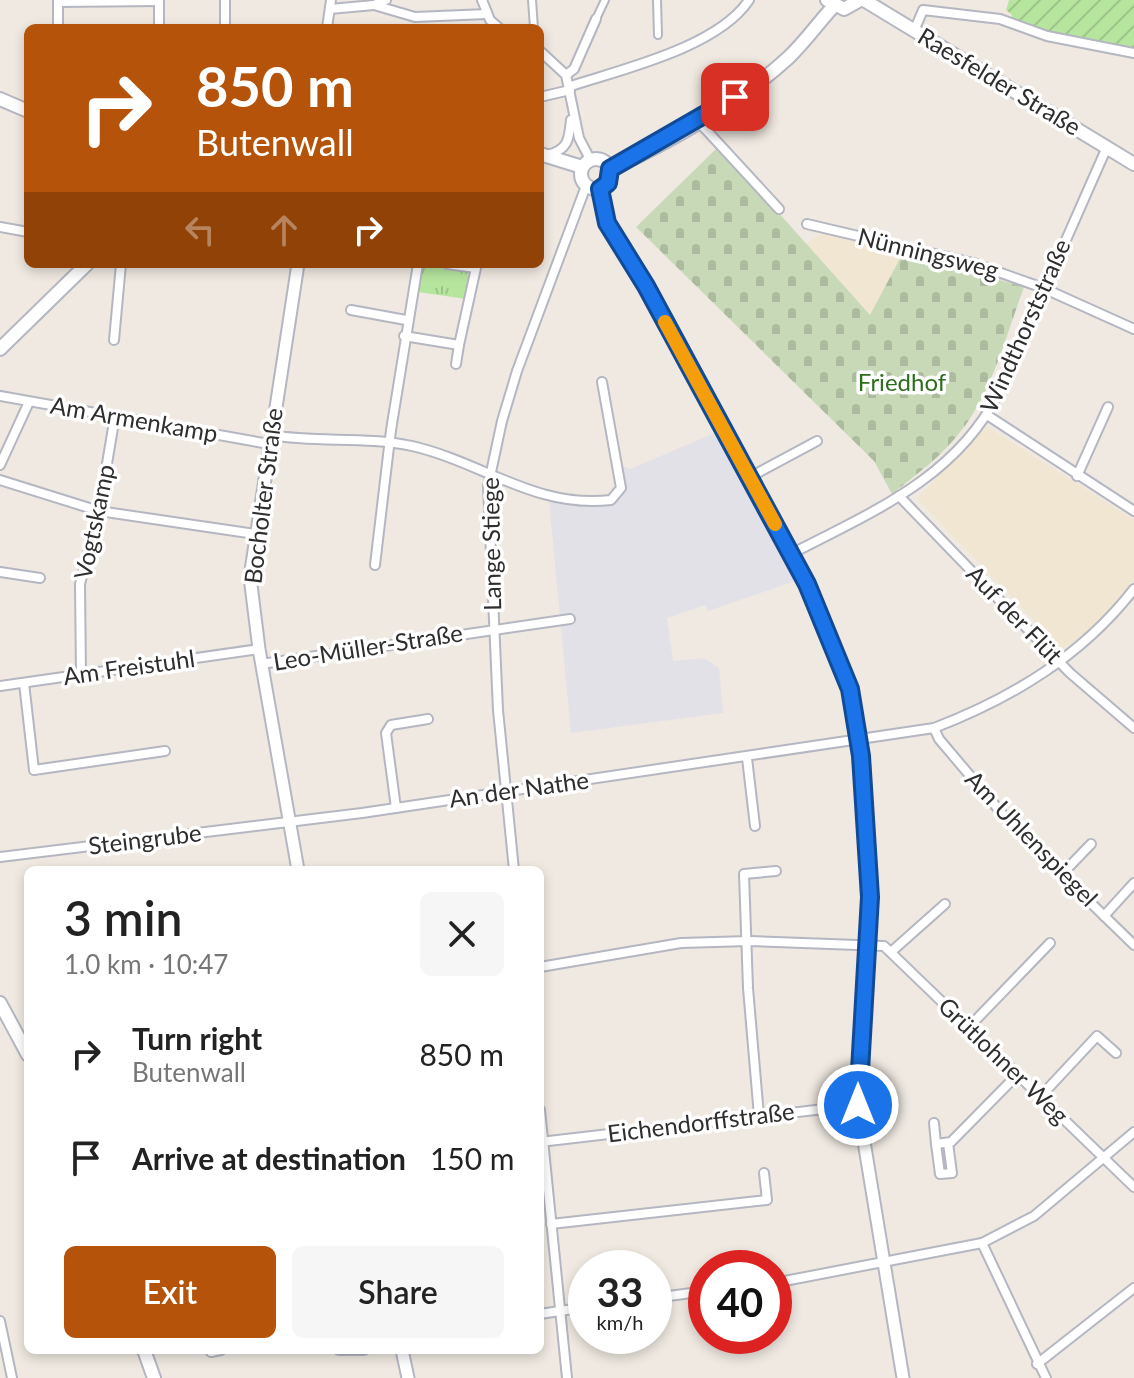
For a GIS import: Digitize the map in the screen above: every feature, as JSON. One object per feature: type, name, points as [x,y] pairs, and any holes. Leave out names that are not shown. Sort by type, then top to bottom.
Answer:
[{"type":"main road","points":[[610,169],[698,121],[787,58],[830,3],[849,9],[862,0]]},
{"type":"main road","name":"Raesfelder Straße","points":[[862,0],[1134,164]]},
{"type":"main road","points":[[0,99],[24,109]]},
{"type":"main road","points":[[544,154],[586,163],[600,159],[610,169]]},
{"type":"main road","points":[[586,163],[581,177],[593,187],[608,183],[610,169]]},
{"type":"main road","points":[[0,349],[83,268]]},
{"type":"main road","points":[[0,1003],[24,1048]]},
{"type":"main road","points":[[145,1354],[154,1378]]},
{"type":"street","points":[[58,24],[58,1],[159,0],[159,24]]},
{"type":"street","points":[[225,0],[225,24]]},
{"type":"street","points":[[374,5],[386,0]]},
{"type":"street","points":[[482,0],[487,14],[496,24]]},
{"type":"street","points":[[532,0],[534,24]]},
{"type":"street","points":[[566,75],[574,69],[605,0]]},
{"type":"street","points":[[657,0],[658,35]]},
{"type":"street","points":[[544,96],[703,38],[726,25],[749,0]]},
{"type":"street","points":[[328,24],[330,4],[374,5],[415,17],[487,14]]},
{"type":"street","points":[[914,31],[923,10],[986,16],[1047,36],[1134,53]]},
{"type":"street","points":[[544,55],[566,75],[586,163]]},
{"type":"street","points":[[544,154],[559,152],[567,144],[572,111]]},
{"type":"street","points":[[698,121],[779,209]]},
{"type":"street","name":"Windthorststraße","points":[[791,554],[930,477],[987,415],[1107,147]]},
{"type":"street","points":[[593,187],[607,223],[791,554],[850,689],[859,741],[870,897],[858,1105],[903,1378]]},
{"type":"street","name":"Lange Stiege","points":[[514,866],[494,629],[490,475],[517,371],[593,187]]},
{"type":"street","name":"Nünningsweg","points":[[807,224],[973,263],[1043,288],[1134,329]]},
{"type":"street","points":[[0,227],[24,231]]},
{"type":"street","points":[[114,340],[121,268]]},
{"type":"street","name":"Bocholter Straße","points":[[297,268],[255,534],[251,594],[297,866]]},
{"type":"street","points":[[375,565],[406,320],[412,313],[418,268]]},
{"type":"street","points":[[456,364],[476,268]]},
{"type":"street","points":[[351,310],[406,320]]},
{"type":"street","points":[[404,336],[459,345]]},
{"type":"street","name":"Am Armenkamp","points":[[0,396],[270,440],[390,442],[432,452],[533,493],[570,501],[611,500],[618,495],[620,478],[602,382]]},
{"type":"street","points":[[0,465],[29,402]]},
{"type":"street","points":[[1077,476],[1108,407]]},
{"type":"street","points":[[987,415],[1134,511]]},
{"type":"street","name":"Vogtskamp","points":[[81,675],[80,584],[99,511],[115,416]]},
{"type":"street","points":[[750,477],[817,441]]},
{"type":"street","points":[[0,480],[99,511],[255,534]]},
{"type":"street","name":"Auf der Flüt","points":[[899,496],[1060,663],[1134,728]]},
{"type":"street","points":[[0,572],[40,578]]},
{"type":"street","name":"An der Nathe","points":[[290,822],[747,758],[934,728],[971,714],[1060,663],[1104,624],[1134,589]]},
{"type":"street","name":"Leo-Müller-Straße","points":[[261,664],[570,619]]},
{"type":"street","name":"Am Freistuhl","points":[[0,686],[259,649]]},
{"type":"street","points":[[24,683],[34,770],[165,751]]},
{"type":"street","points":[[396,808],[386,733],[391,725],[428,719]]},
{"type":"street","name":"Am Uhlenspiegel","points":[[934,728],[939,739],[1003,815],[1134,945]]},
{"type":"street","points":[[747,758],[755,826]]},
{"type":"street","name":"Steingrube","points":[[0,857],[290,822]]},
{"type":"street","points":[[1062,874],[1091,844]]},
{"type":"street","points":[[759,1116],[748,988],[749,941],[744,874],[776,871]]},
{"type":"street","points":[[1104,916],[1134,883]]},
{"type":"street","points":[[891,952],[945,904]]},
{"type":"street","name":"Grütlohner Weg","points":[[544,966],[664,944],[749,941],[884,946],[1134,1187]]},
{"type":"street","points":[[969,1027],[1050,943]]},
{"type":"street","points":[[1040,1097],[1097,1036],[1116,1053]]},
{"type":"street","points":[[936,1144],[948,1143],[1017,1075]]},
{"type":"street","name":"Eichendorffstraße","points":[[544,1142],[858,1105]]},
{"type":"street","points":[[934,1123],[940,1174],[952,1173],[948,1143]]},
{"type":"street","points":[[792,1280],[982,1243],[1034,1216],[1134,1132]]},
{"type":"street","points":[[544,1160],[567,1378]]},
{"type":"street","points":[[551,1224],[767,1200],[764,1173]]},
{"type":"street","points":[[982,1243],[1046,1378]]},
{"type":"street","points":[[1037,1364],[1134,1288]]},
{"type":"street","points":[[544,1313],[568,1309]]},
{"type":"street","points":[[0,1321],[12,1378]]},
{"type":"street","points":[[403,1354],[408,1378]]},
{"type":"shaded area","points":[[823,234],[903,253],[870,315],[804,244]]},
{"type":"shaded area","points":[[987,427],[1134,520],[1134,580],[1101,621],[1062,650],[917,498]]},
{"type":"shaded area","points":[[715,433],[795,581],[708,611],[705,605],[667,618],[673,661],[704,658],[719,668],[723,713],[571,733],[549,500],[592,506],[615,503],[626,487],[622,466],[630,469]]},
{"type":"green space","points":[[1009,0],[1134,0],[1134,51],[1046,33],[1011,20],[1012,15],[1006,10]]},
{"type":"green space","name":"Friedhof","points":[[716,149],[768,201],[870,315],[903,253],[1024,287],[998,362],[972,415],[946,449],[892,494],[874,461],[636,227]]},
{"type":"green space","points":[[421,270],[469,270],[466,299],[418,292]]},
{"type":"slow traffic","points":[[665,322],[775,524]]},
{"type":"route","points":[[735,97],[610,169],[608,183],[600,189],[601,199],[607,223],[646,286],[807,584],[850,689],[861,756],[870,897],[860,1020],[858,1105]]}]
